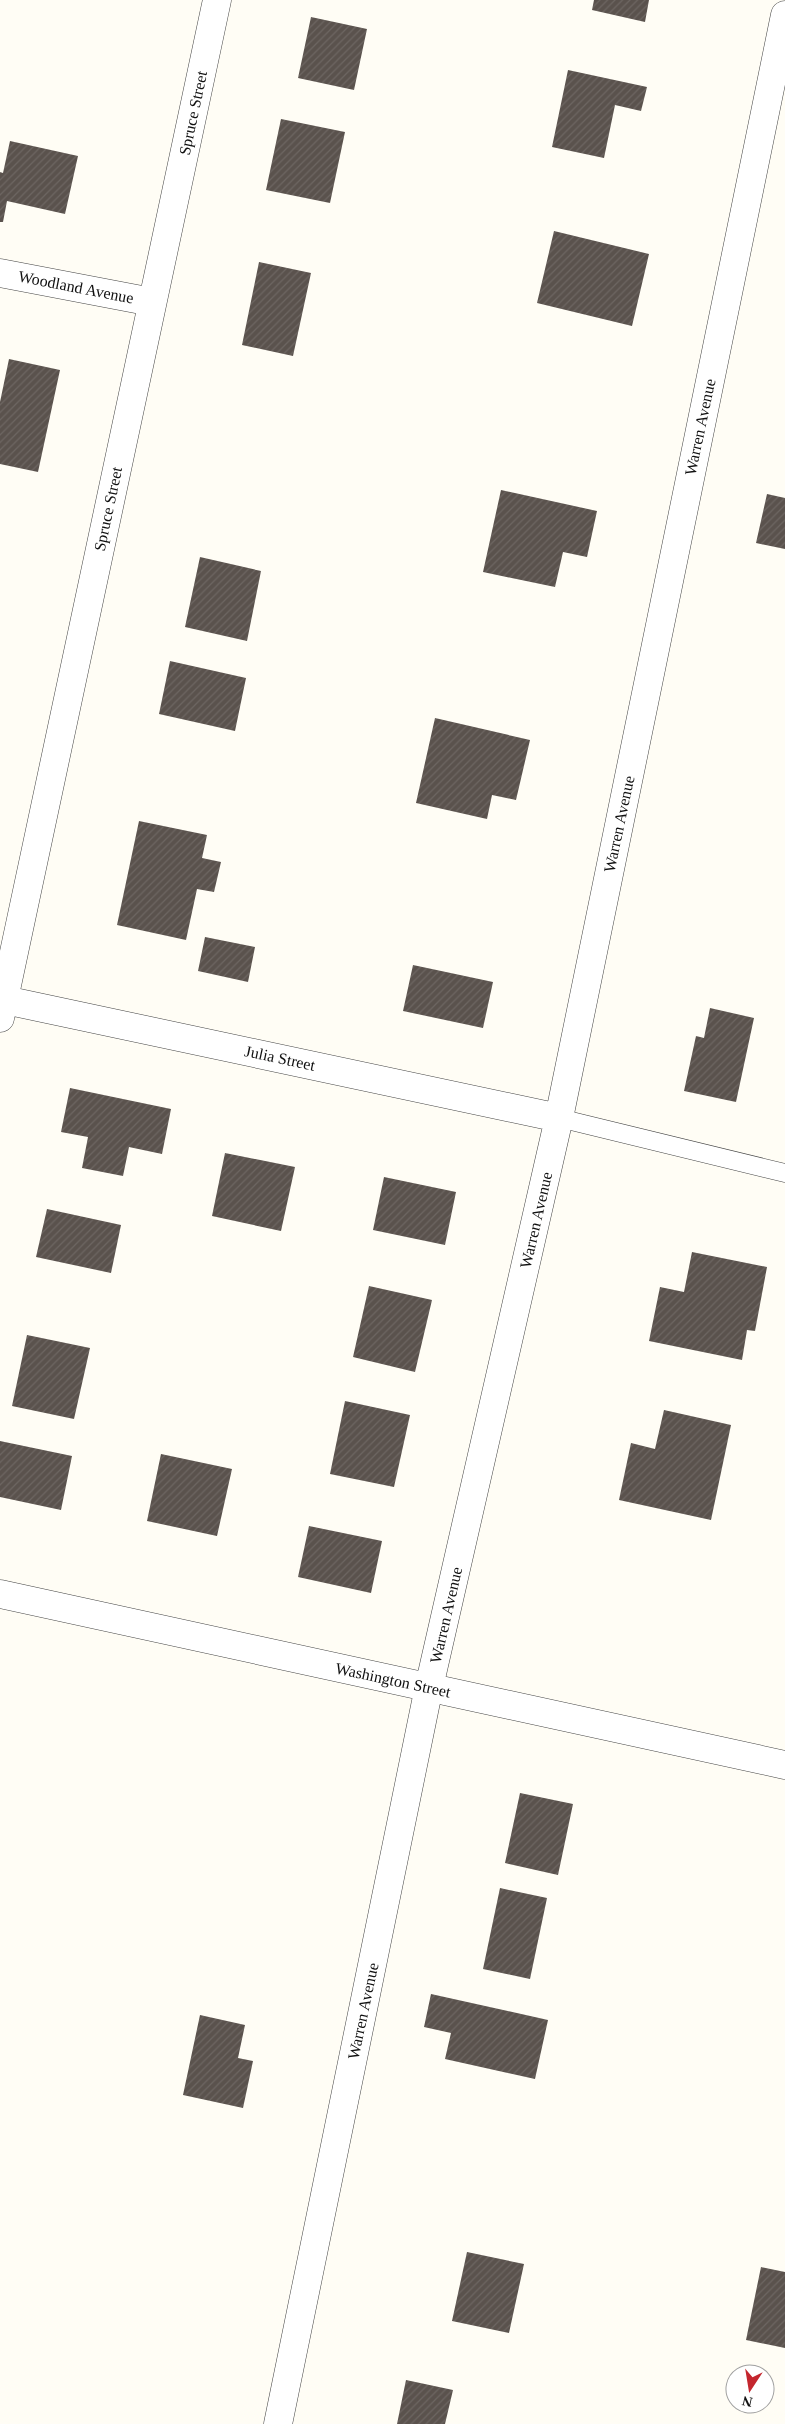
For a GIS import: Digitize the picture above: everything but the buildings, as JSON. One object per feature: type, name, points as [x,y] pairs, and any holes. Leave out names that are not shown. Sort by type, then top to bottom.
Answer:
[{"type":"street","name":"Spruce Street","points":[[1,1006],[217,0]]},
{"type":"street","name":"Warren Avenue","points":[[278,2424],[429,1688],[559,1118],[785,15]]},
{"type":"street","name":"Woodland Avenue","points":[[0,273],[152,302]]},
{"type":"street","name":"Julia Street","points":[[1,1006],[559,1118]]},
{"type":"street","name":"Washington Street","points":[[0,1594],[785,1765]]},
{"type":"lane","points":[[559,1118],[785,1173]]}]
